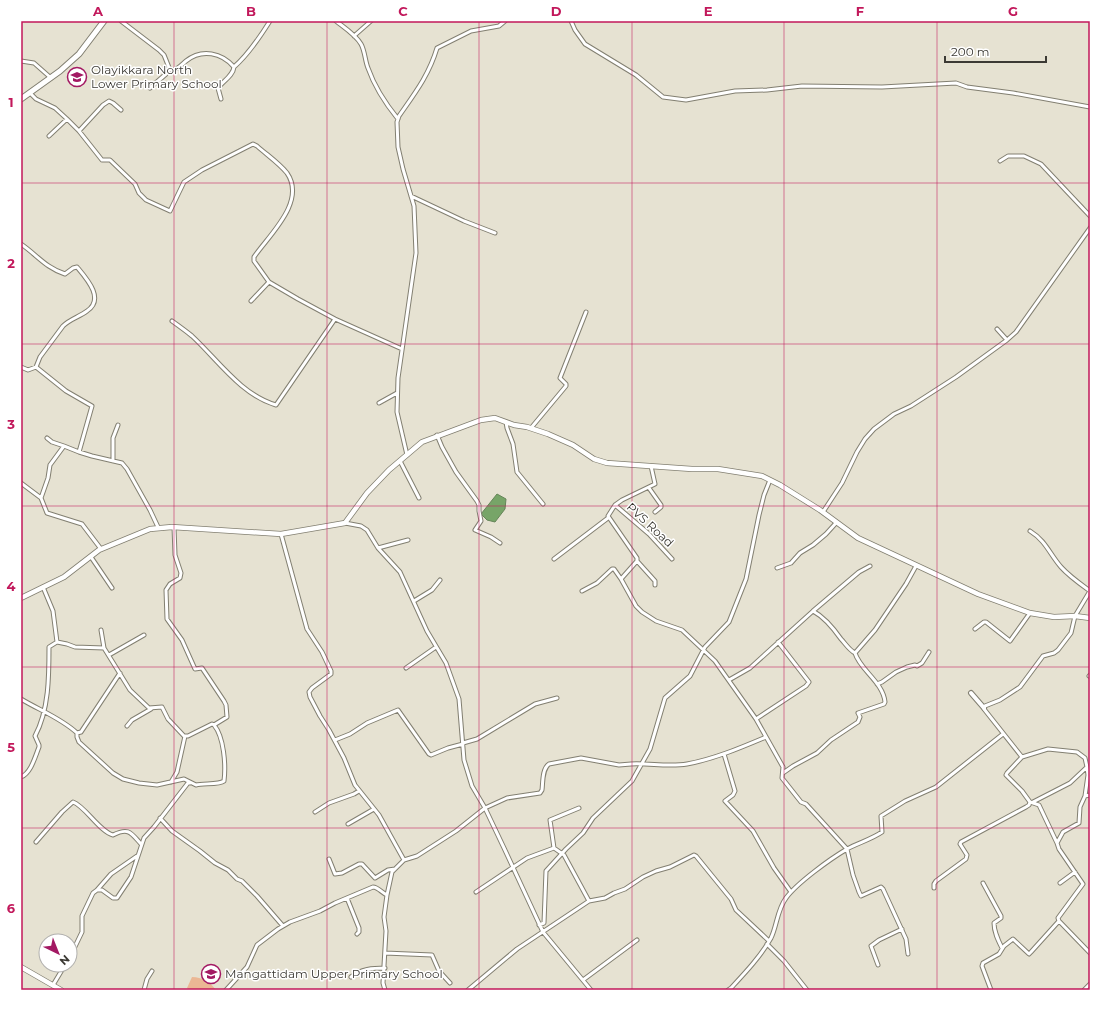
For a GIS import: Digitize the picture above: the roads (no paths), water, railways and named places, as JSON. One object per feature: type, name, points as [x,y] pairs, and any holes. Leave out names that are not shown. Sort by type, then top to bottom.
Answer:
[{"type":"main road","points":[[21,99],[51,78],[79,54],[104,21]]},
{"type":"main road","points":[[21,598],[64,577],[101,549],[144,531],[158,527],[281,534],[345,523],[367,493],[389,470],[422,442],[481,420],[495,418],[548,434],[573,445],[594,459],[607,463],[692,469],[718,469],[762,476],[823,512],[858,538],[978,594],[1030,613],[1054,617],[1075,616],[1090,618]]},
{"type":"main road","points":[[21,966],[61,990]]},
{"type":"street","points":[[121,21],[159,50],[164,56],[170,70]]},
{"type":"street","points":[[221,99],[218,88],[233,72],[234,67],[240,62],[259,38],[270,21]]},
{"type":"street","points":[[336,21],[362,45],[367,66],[376,88],[385,103],[398,119]]},
{"type":"street","points":[[354,36],[370,21]]},
{"type":"street","points":[[407,455],[402,440],[397,412],[397,393],[416,254],[414,206],[398,146],[397,122],[426,76],[437,48],[471,31],[499,26],[505,21]]},
{"type":"street","points":[[571,21],[575,30],[585,44],[636,75],[663,97],[686,100],[735,91],[767,90],[802,86],[882,87],[956,83],[1090,106]]},
{"type":"street","points":[[150,88],[166,74],[167,71],[178,68],[187,60],[196,55],[217,54],[229,61],[234,67]]},
{"type":"street","points":[[21,61],[34,63],[51,78]]},
{"type":"street","points":[[30,93],[36,99],[55,108],[67,119],[79,131],[88,145],[102,160],[110,160],[135,184],[142,197],[170,211],[184,182],[202,170],[236,152],[253,144],[257,146],[287,174],[292,183],[292,192],[283,219],[254,258],[254,261],[269,282],[298,300],[335,319],[402,349]]},
{"type":"street","points":[[79,131],[103,105],[109,101],[121,110]]},
{"type":"street","points":[[49,136],[67,119]]},
{"type":"street","points":[[1000,161],[1008,156],[1024,156],[1041,164],[1090,216]]},
{"type":"street","points":[[411,196],[464,221],[495,233]]},
{"type":"street","points":[[823,512],[842,483],[857,452],[865,439],[874,429],[894,414],[911,406],[956,377],[1016,332],[1090,228]]},
{"type":"street","points":[[21,244],[44,264],[56,271],[65,274],[77,267],[91,285],[95,302],[88,311],[63,326],[40,357],[36,367],[28,370],[21,367]]},
{"type":"street","points":[[251,301],[269,282]]},
{"type":"street","points":[[531,428],[566,386],[560,378],[586,312]]},
{"type":"street","points":[[172,321],[192,337],[238,383],[255,395],[276,405],[335,319]]},
{"type":"street","points":[[997,329],[1007,340]]},
{"type":"street","points":[[36,367],[66,391],[92,406],[80,452]]},
{"type":"street","points":[[379,403],[397,393]]},
{"type":"street","points":[[506,422],[513,444],[517,472],[542,504]]},
{"type":"street","points":[[113,461],[113,438],[118,425]]},
{"type":"street","points":[[438,435],[442,447],[456,472],[479,506],[481,521],[475,530],[500,543]]},
{"type":"street","points":[[47,438],[52,442],[92,456],[122,463],[127,469],[158,527]]},
{"type":"street","points":[[41,498],[48,478],[50,465],[64,446]]},
{"type":"street","points":[[400,461],[419,498]]},
{"type":"street","points":[[652,466],[655,484],[615,505],[608,518],[637,558],[637,561],[655,581],[655,585]]},
{"type":"street","points":[[539,925],[544,923],[546,871],[583,833],[593,818],[632,781],[650,749],[665,698],[690,676],[705,647],[730,622],[746,579],[759,515],[764,495],[770,480]]},
{"type":"street","points":[[21,483],[41,498],[47,512],[82,524],[101,549]]},
{"type":"street","name":"PVS Road","points":[[649,488],[661,505],[661,507],[655,512]]},
{"type":"street","name":"PVS Road","points":[[615,505],[648,534],[672,558]]},
{"type":"street","name":"PVS Road","points":[[554,559],[608,518]]},
{"type":"street","points":[[345,523],[361,526],[367,530],[378,548],[400,572],[436,647],[446,663],[459,699],[464,760],[472,786],[485,808],[543,932],[591,990]]},
{"type":"street","points":[[777,568],[791,563],[800,553],[813,545],[826,534],[836,523]]},
{"type":"street","points":[[174,527],[175,555],[181,573],[180,578],[170,584],[166,590],[167,619],[182,640],[195,669],[202,668],[226,705],[227,717],[214,725],[212,724],[188,736],[185,736]]},
{"type":"street","points":[[984,708],[985,706],[1000,700],[1020,687],[1043,656],[1054,653],[1058,650],[1071,633],[1075,616],[1090,591],[1072,578],[1060,566],[1040,537],[1030,531]]},
{"type":"street","points":[[281,534],[307,629],[322,652],[331,674],[312,688],[309,692],[310,697],[335,740],[355,785],[374,808],[404,860]]},
{"type":"street","points":[[378,548],[408,540]]},
{"type":"street","points":[[91,557],[112,588]]},
{"type":"street","points":[[621,579],[637,561]]},
{"type":"street","points":[[729,680],[750,668],[859,572],[870,566]]},
{"type":"street","points":[[854,652],[875,630],[906,584],[916,566]]},
{"type":"street","points":[[582,591],[596,583],[612,569],[614,570],[621,579],[636,606],[642,612],[656,621],[682,630],[715,661],[756,719],[783,767],[782,778],[802,802],[806,804],[847,849],[861,896],[877,888],[881,887],[883,889],[902,928],[906,939],[908,954]]},
{"type":"street","points":[[414,602],[432,590],[440,580]]},
{"type":"street","points":[[43,587],[52,611],[57,642]]},
{"type":"street","points":[[783,773],[817,753],[831,740],[858,722],[860,717],[858,713],[884,704],[886,700],[878,684],[854,652],[851,651],[835,631],[814,611]]},
{"type":"street","points":[[975,629],[986,622],[1010,641],[1030,613]]},
{"type":"street","points":[[101,630],[104,648],[110,655],[130,690],[151,709]]},
{"type":"street","points":[[110,655],[144,635]]},
{"type":"street","points":[[21,777],[30,769],[39,747],[35,736],[43,712],[48,675],[49,647],[57,642],[75,647],[104,648]]},
{"type":"street","points":[[756,719],[806,686],[809,682],[778,642]]},
{"type":"street","points":[[406,668],[436,647]]},
{"type":"street","points":[[878,684],[907,667],[917,666],[922,663],[929,652]]},
{"type":"street","points":[[77,733],[83,730],[120,673]]},
{"type":"street","points":[[971,693],[1022,757]]},
{"type":"street","points":[[335,740],[350,734],[367,723],[398,710],[427,752],[431,755],[477,739],[535,704],[557,698]]},
{"type":"street","points":[[21,699],[43,712],[52,715],[72,728],[77,733],[76,737],[79,742],[115,776],[139,783],[158,785],[184,779],[196,785],[221,783],[224,781],[222,741],[214,725]]},
{"type":"street","points":[[127,726],[132,720],[151,709],[162,707],[170,722],[185,736]]},
{"type":"street","points":[[730,989],[748,970],[768,942],[776,926],[782,905],[791,892],[816,871],[847,849],[882,832],[883,828],[880,819],[884,813],[936,787],[1003,734]]},
{"type":"street","points":[[171,782],[178,769],[185,736]]},
{"type":"street","points":[[385,990],[383,983],[386,931],[384,917],[392,872],[404,860],[417,856],[456,831],[485,808],[507,798],[540,793],[542,790],[547,765],[581,758],[619,764],[687,764],[724,754],[766,737]]},
{"type":"street","points":[[991,990],[982,966],[983,963],[999,954],[1002,948],[1013,939],[1029,954],[1059,921],[1058,918],[1083,884],[1059,849],[1039,805],[1031,802],[1006,775],[1007,772],[1022,757],[1048,750],[1077,752],[1084,758],[1088,775],[1085,796],[1080,807],[1079,823],[1064,832],[1057,843]]},
{"type":"street","points":[[724,754],[735,791],[733,795],[725,801],[726,804],[753,831],[778,874],[791,892]]},
{"type":"street","points":[[934,888],[936,881],[966,859],[967,855],[960,844],[961,842],[1026,807],[1031,802],[1070,783],[1087,767]]},
{"type":"street","points":[[97,890],[104,890],[113,898],[117,898],[131,877],[144,838],[188,783],[190,783]]},
{"type":"street","points":[[315,812],[329,803],[359,791]]},
{"type":"street","points":[[1085,796],[1090,795]]},
{"type":"street","points":[[36,842],[62,812],[73,802],[79,805],[109,834],[113,835],[121,830],[126,831],[135,837],[141,844]]},
{"type":"street","points":[[348,824],[374,808]]},
{"type":"street","points":[[579,808],[550,820],[554,848],[564,855],[589,901]]},
{"type":"street","points":[[160,818],[172,831],[215,863],[228,870],[237,879],[242,881],[283,926]]},
{"type":"street","points":[[476,892],[526,858],[554,848]]},
{"type":"street","points":[[468,990],[517,949],[589,901],[605,898],[614,893],[625,890],[643,877],[670,867],[694,855],[731,899],[736,910],[768,942],[807,990]]},
{"type":"street","points":[[78,940],[82,932],[82,916],[93,892],[97,890],[111,874],[138,856]]},
{"type":"street","points":[[329,859],[335,874],[342,873],[359,864],[362,864],[375,878],[388,870],[395,869]]},
{"type":"street","points":[[1060,884],[1075,872]]},
{"type":"street","points":[[983,883],[1001,916],[994,923],[994,925],[1002,948]]},
{"type":"street","points":[[226,990],[247,967],[257,945],[283,926],[376,887],[387,895]]},
{"type":"street","points":[[347,898],[359,928],[359,932],[357,934]]},
{"type":"street","points":[[1059,921],[1090,954]]},
{"type":"street","points":[[878,965],[871,946],[902,928]]},
{"type":"street","points":[[583,980],[637,940]]},
{"type":"street","points":[[385,953],[432,955],[439,971],[450,983]]},
{"type":"street","points":[[352,977],[356,973],[372,968],[384,968]]},
{"type":"street","points":[[144,990],[147,979],[152,971]]},
{"type":"street","points":[[53,985],[60,973]]},
{"type":"street","points":[[1084,990],[1090,984]]},
{"type":"place","name":"Olayikkara North Lower Primary School","points":[[77,77]]},
{"type":"place","name":"Mangattidam Upper Primary School","points":[[211,974]]}]
